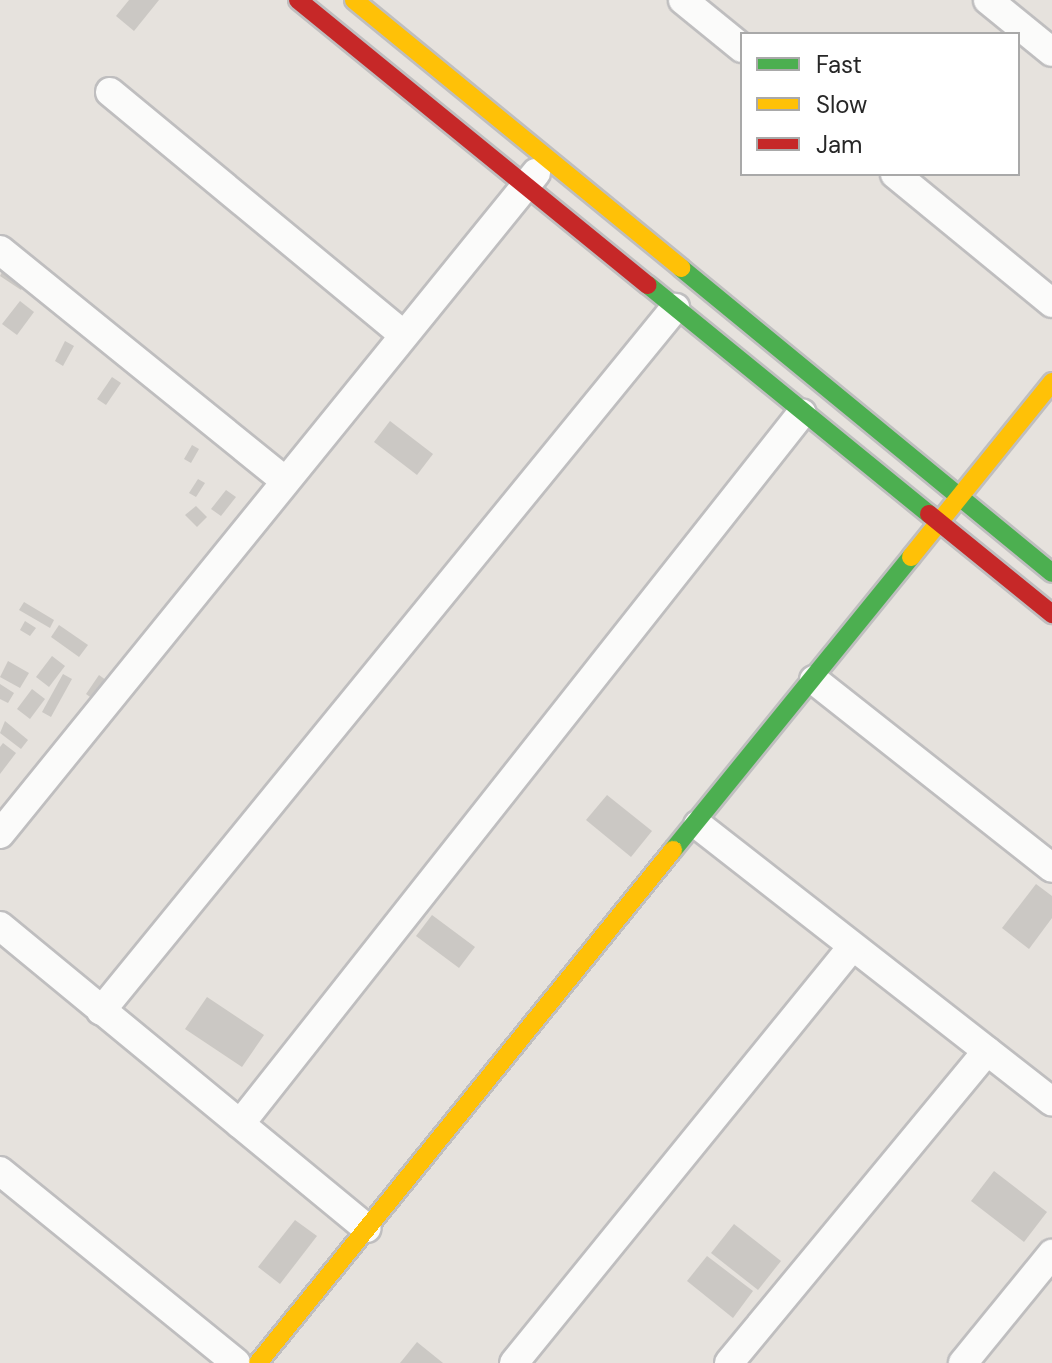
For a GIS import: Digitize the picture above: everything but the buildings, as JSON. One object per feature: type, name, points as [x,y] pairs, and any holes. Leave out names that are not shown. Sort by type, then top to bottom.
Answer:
[{"type":"street","points":[[298,0],[1052,614]]},
{"type":"street","points":[[354,0],[1052,573]]},
{"type":"street","points":[[683,0],[740,46]]},
{"type":"street","points":[[988,0],[1052,52]]},
{"type":"street","points":[[110,92],[404,335]]},
{"type":"street","points":[[0,834],[284,480],[526,188],[545,159]]},
{"type":"street","points":[[897,176],[1052,303]]},
{"type":"street","points":[[0,250],[284,480]]},
{"type":"street","points":[[101,1011],[675,308]]},
{"type":"street","points":[[258,1363],[698,825],[1052,382]]},
{"type":"street","points":[[240,1124],[802,413]]},
{"type":"street","points":[[814,680],[1052,868]]},
{"type":"street","points":[[698,825],[1052,1102]]},
{"type":"street","points":[[0,926],[367,1228]]},
{"type":"street","points":[[514,1363],[852,947]]},
{"type":"street","points":[[729,1363],[987,1051]]},
{"type":"street","points":[[0,1171],[236,1363]]},
{"type":"street","points":[[963,1363],[1052,1254]]},
{"type":"traffic: fast","points":[[681,268],[1052,573]]},
{"type":"traffic: fast","points":[[648,285],[929,514]]},
{"type":"traffic: fast","points":[[673,850],[911,557]]},
{"type":"traffic: slow","points":[[354,0],[681,268]]},
{"type":"traffic: slow","points":[[911,557],[1052,382]]},
{"type":"traffic: slow","points":[[258,1363],[673,850]]},
{"type":"traffic: jam","points":[[298,0],[648,285]]},
{"type":"traffic: jam","points":[[929,514],[1052,614]]}]
